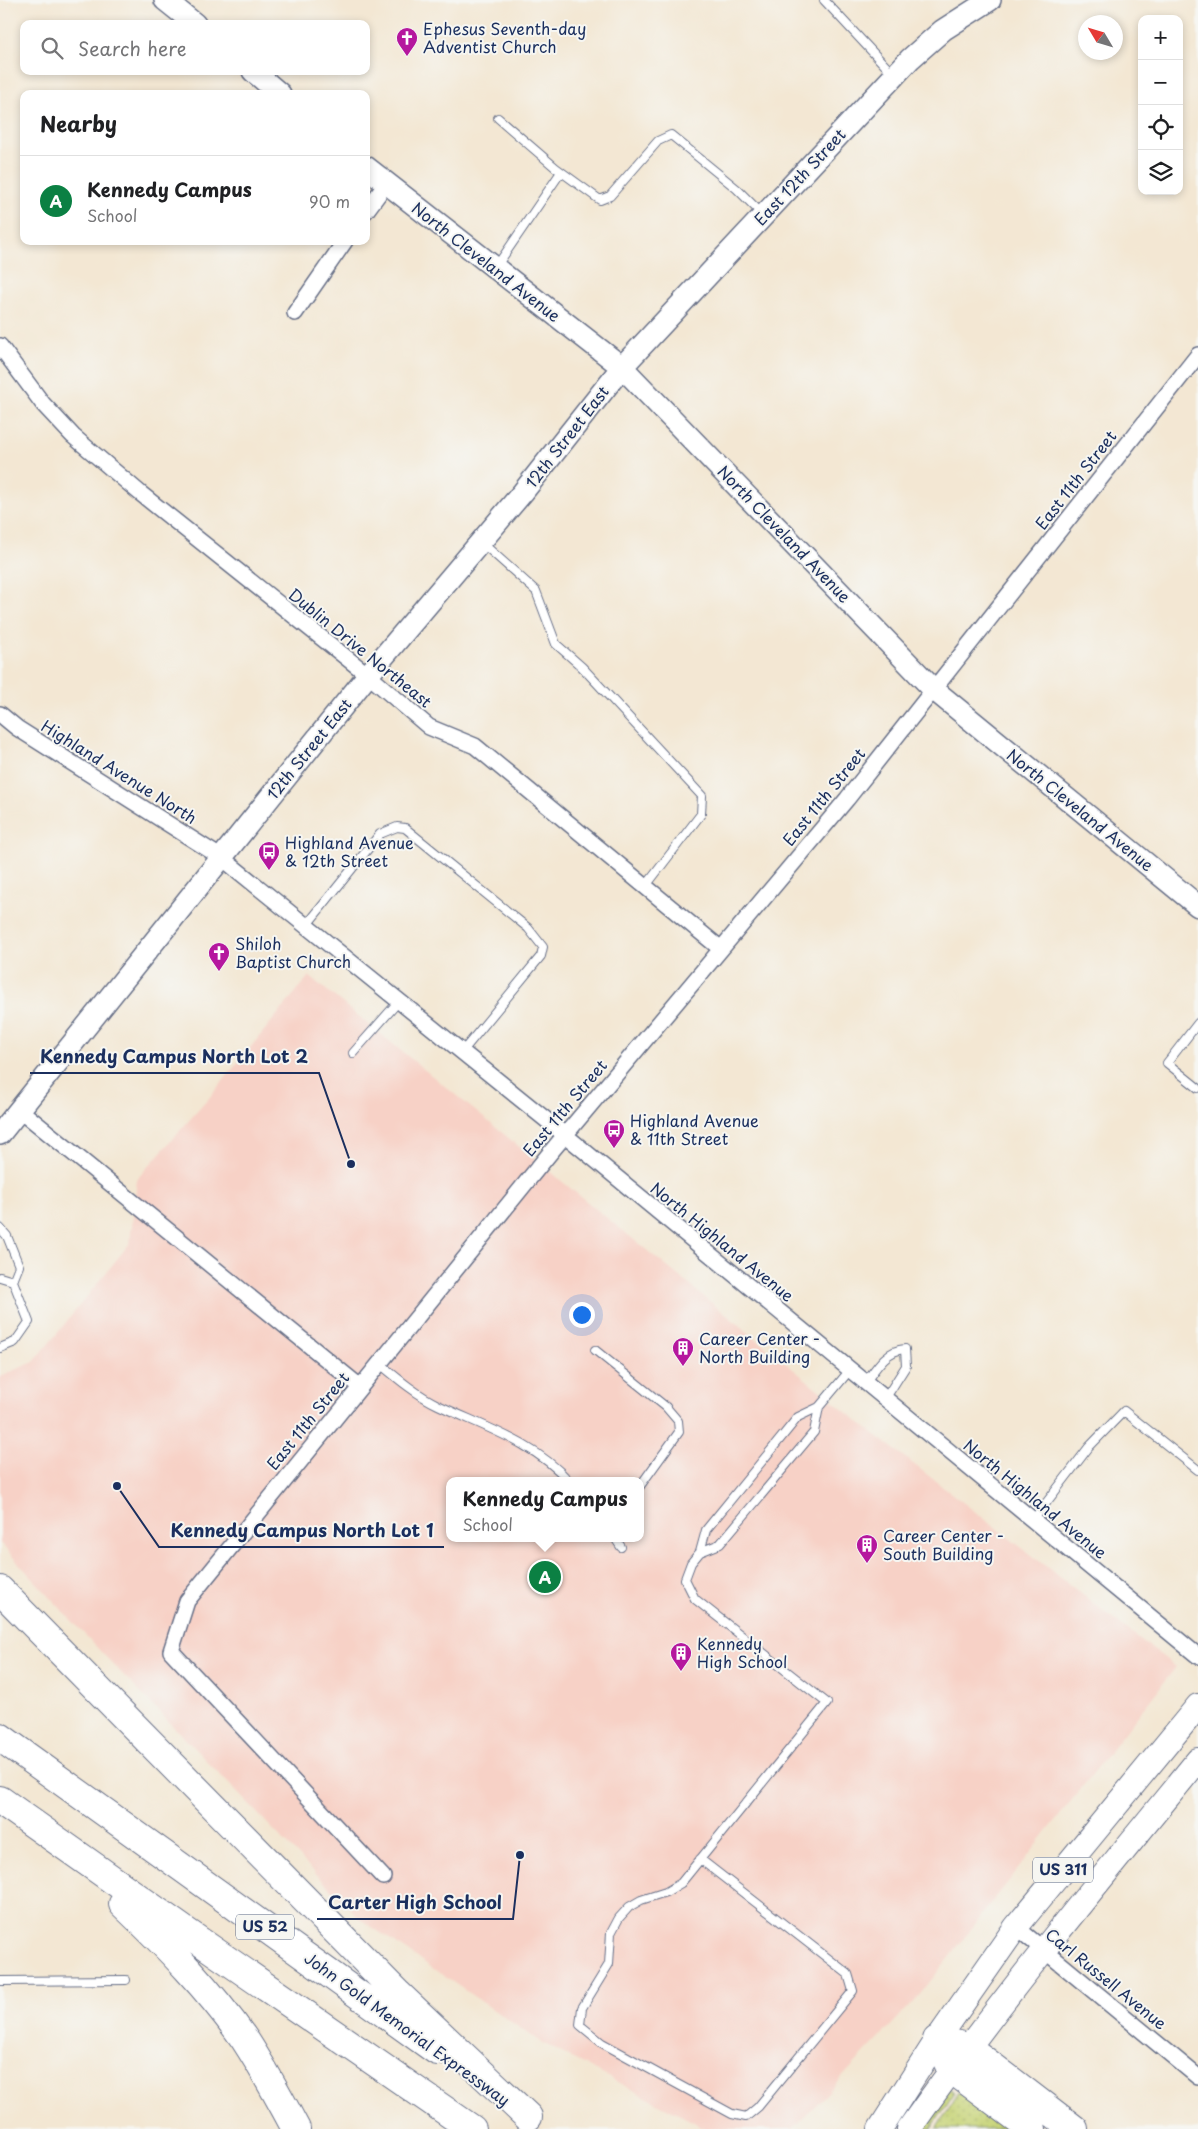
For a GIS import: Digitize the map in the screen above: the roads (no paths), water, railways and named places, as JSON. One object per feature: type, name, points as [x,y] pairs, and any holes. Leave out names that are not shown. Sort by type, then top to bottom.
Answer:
[{"type":"highway","points":[[0,1590],[398,1994],[537,2123]]},
{"type":"highway","name":"John Gold Memorial Expressway","points":[[0,1737],[537,2123]]},
{"type":"highway","name":"US 52","points":[[0,1800],[472,2129]]},
{"type":"highway","points":[[59,1842],[166,1945],[206,1991],[244,2039],[272,2084],[296,2129]]},
{"type":"highway","points":[[937,2040],[967,2047],[1074,2129]]},
{"type":"highway","points":[[937,2040],[951,2069],[1032,2129]]},
{"type":"main road","name":"US 311","points":[[880,2129],[937,2040],[1016,1927],[1198,1706]]},
{"type":"main road","name":"US 311","points":[[909,2129],[967,2047],[1042,1950],[1198,1760]]},
{"type":"street","points":[[165,0],[190,20]]},
{"type":"street","name":"East 12th Street","points":[[622,367],[895,75],[943,30],[990,0]]},
{"type":"street","points":[[258,75],[275,90]]},
{"type":"street","name":"North Cleveland Avenue","points":[[370,170],[622,367],[934,689],[1198,906]]},
{"type":"street","points":[[370,206],[386,184]]},
{"type":"street","points":[[294,313],[342,245]]},
{"type":"street","name":"Dublin Drive Northeast","points":[[0,346],[44,404],[73,436],[140,493],[368,675],[430,727],[475,746],[721,949]]},
{"type":"street","name":"East 11th Street","points":[[384,1877],[171,1651],[186,1601],[565,1135],[846,799],[1198,354]]},
{"type":"street","name":"12th Street East","points":[[0,1134],[368,675],[481,542],[622,367]]},
{"type":"street","name":"Highland Avenue North","points":[[0,714],[17,728],[222,858]]},
{"type":"street","name":"North Highland Avenue","points":[[222,858],[565,1135],[1198,1656]]},
{"type":"street","points":[[20,1110],[359,1386]]},
{"type":"street","name":"Carl Russell Avenue","points":[[1016,1927],[1198,2077]]},
{"type":"lane","points":[[824,0],[895,75]]},
{"type":"lane","points":[[498,118],[561,172],[600,200],[610,196],[658,141],[671,135],[737,189],[764,216]]},
{"type":"lane","points":[[495,268],[561,172]]},
{"type":"lane","points":[[481,542],[536,592],[556,644],[582,667],[702,796],[701,814],[645,886]]},
{"type":"lane","points":[[306,926],[380,834],[397,827],[405,828],[436,853],[528,928],[543,946],[541,956],[462,1052]]},
{"type":"lane","points":[[352,1054],[399,1001]]},
{"type":"lane","points":[[1198,1023],[1167,1063],[1198,1088]]},
{"type":"lane","points":[[0,1228],[7,1236],[19,1266],[12,1281],[28,1322],[15,1342],[0,1348]]},
{"type":"lane","points":[[0,1277],[12,1281]]},
{"type":"lane","points":[[865,1382],[890,1353],[906,1349],[906,1366],[886,1399]]},
{"type":"lane","points":[[595,1350],[666,1407],[678,1421],[680,1432],[644,1481]]},
{"type":"lane","points":[[378,1363],[436,1404],[486,1425],[529,1448],[555,1465],[566,1477]]},
{"type":"lane","points":[[700,1859],[848,1974],[852,1982],[853,1991],[837,2012],[746,2117],[732,2114],[602,2043],[580,2025],[582,2008],[609,1964],[611,1933],[619,1918],[635,1903],[666,1892],[681,1883],[700,1859],[827,1703],[696,1598],[685,1579],[691,1563],[700,1552],[706,1530],[798,1417],[819,1407],[850,1370]]},
{"type":"lane","points":[[700,1552],[720,1544],[814,1432],[819,1407]]},
{"type":"lane","points":[[1033,1520],[1089,1447],[1124,1411],[1198,1470]]},
{"type":"lane","points":[[618,1542],[621,1547]]},
{"type":"lane","points":[[0,1981],[126,1980]]},
{"type":"place","name":"Ephesus Seventh-day Adventist Church","points":[[407,57]]},
{"type":"place","name":"Highland Avenue & 12th Street","points":[[269,871]]},
{"type":"place","name":"Shiloh Baptist Church","points":[[219,972]]},
{"type":"place","name":"Highland Avenue & 11th Street","points":[[614,1149]]},
{"type":"place","name":"Kennedy Campus North Lot 2","points":[[351,1164]]},
{"type":"place","name":"Career Center - North Building","points":[[683,1367]]},
{"type":"place","name":"Kennedy Campus North Lot 1","points":[[117,1486]]},
{"type":"place","name":"Career Center - South Building","points":[[867,1564]]},
{"type":"place","name":"Kennedy Campus","points":[[545,1577]]},
{"type":"place","name":"Kennedy High School","points":[[681,1672]]},
{"type":"place","name":"Carter High School","points":[[520,1855]]}]
